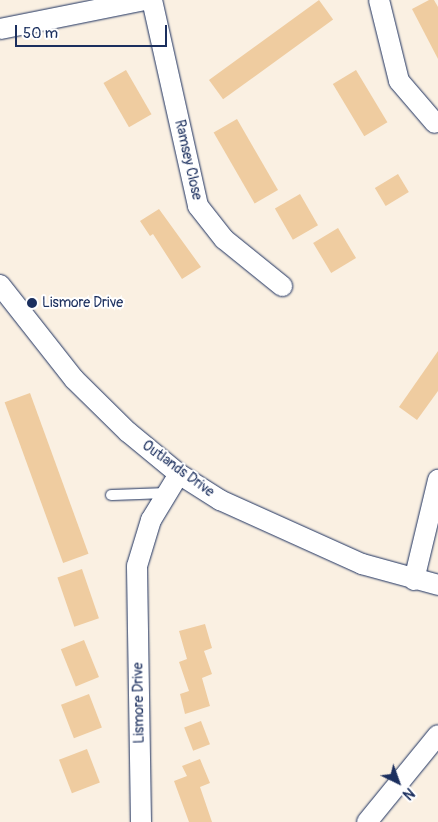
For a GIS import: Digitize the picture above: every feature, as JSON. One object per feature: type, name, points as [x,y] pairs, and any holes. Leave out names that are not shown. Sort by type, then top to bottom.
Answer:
[{"type":"street","points":[[0,29],[76,7],[145,0]]},
{"type":"street","name":"Ramsey Close","points":[[152,0],[198,206],[224,239],[282,286]]},
{"type":"street","points":[[379,0],[399,81],[436,123]]},
{"type":"street","name":"Outlands Drive","points":[[0,285],[74,379],[128,432],[179,474],[220,500],[344,556],[414,580],[438,585]]},
{"type":"street","name":"Lismore Drive","points":[[141,822],[137,566],[151,520],[179,474]]},
{"type":"street","points":[[414,580],[438,480]]},
{"type":"street","points":[[367,822],[438,735]]},
{"type":"lane","points":[[111,495],[168,493]]},
{"type":"building","points":[[319,0],[333,19],[223,99],[209,80]]},
{"type":"building","points":[[429,0],[434,0],[438,7],[438,59],[412,9]]},
{"type":"building","points":[[126,70],[152,114],[129,127],[103,83]]},
{"type":"building","points":[[356,70],[387,122],[364,136],[333,84]]},
{"type":"building","points":[[237,119],[278,190],[255,204],[214,132]]},
{"type":"building","points":[[398,174],[409,192],[386,206],[375,188]]},
{"type":"building","points":[[300,194],[318,225],[293,240],[275,208]]},
{"type":"building","points":[[159,209],[201,267],[182,279],[153,234],[150,236],[140,221]]},
{"type":"building","points":[[338,228],[356,258],[331,273],[313,243]]},
{"type":"building","points":[[438,351],[438,391],[417,420],[399,407]]},
{"type":"building","points":[[30,393],[88,554],[63,563],[5,402]]},
{"type":"building","points":[[82,569],[99,618],[74,627],[57,577]]},
{"type":"building","points":[[205,624],[212,648],[204,651],[212,674],[202,678],[210,706],[185,714],[180,694],[189,691],[179,662],[187,659],[179,631]]},
{"type":"building","points":[[84,640],[99,677],[76,686],[61,649]]},
{"type":"building","points":[[89,694],[102,728],[74,738],[61,705]]},
{"type":"building","points":[[201,721],[210,744],[193,751],[184,727]]},
{"type":"building","points":[[87,749],[100,783],[72,793],[59,760]]},
{"type":"building","points":[[200,759],[210,783],[200,787],[212,822],[189,822],[174,781],[187,776],[182,766]]},
{"type":"place","name":"Lismore Drive","points":[[32,303]]}]
